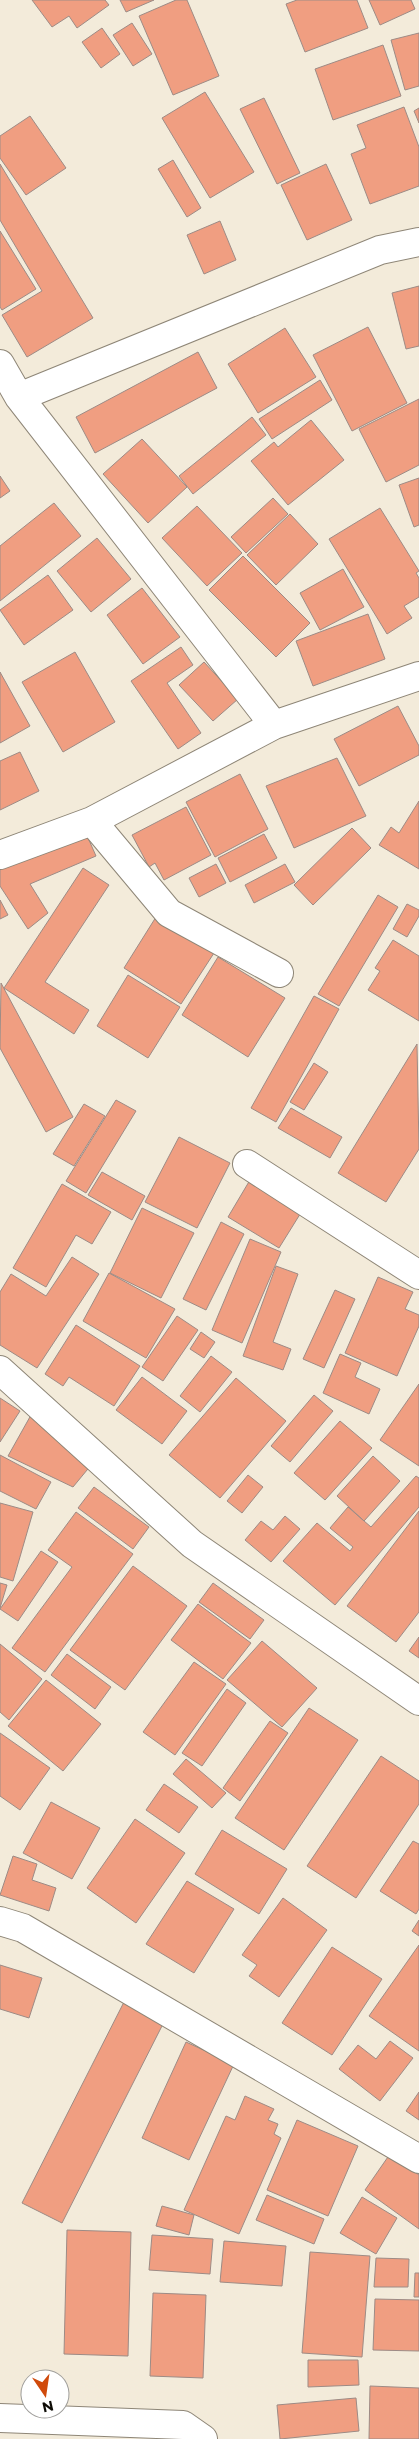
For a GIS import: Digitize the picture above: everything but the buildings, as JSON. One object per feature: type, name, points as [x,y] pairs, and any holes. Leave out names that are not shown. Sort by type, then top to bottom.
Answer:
[{"type":"street","points":[[19,397],[380,250],[419,242]]},
{"type":"street","points":[[0,364],[19,397],[274,725]]},
{"type":"street","points":[[0,855],[92,821],[274,725],[419,676]]},
{"type":"street","points":[[92,821],[168,913],[279,973]]},
{"type":"street","points":[[247,1164],[419,1275]]},
{"type":"street","points":[[0,1370],[192,1544],[419,1701]]},
{"type":"street","points":[[0,1921],[23,1928],[419,2159]]},
{"type":"street","points":[[0,2418],[183,2426],[203,2439]]}]
